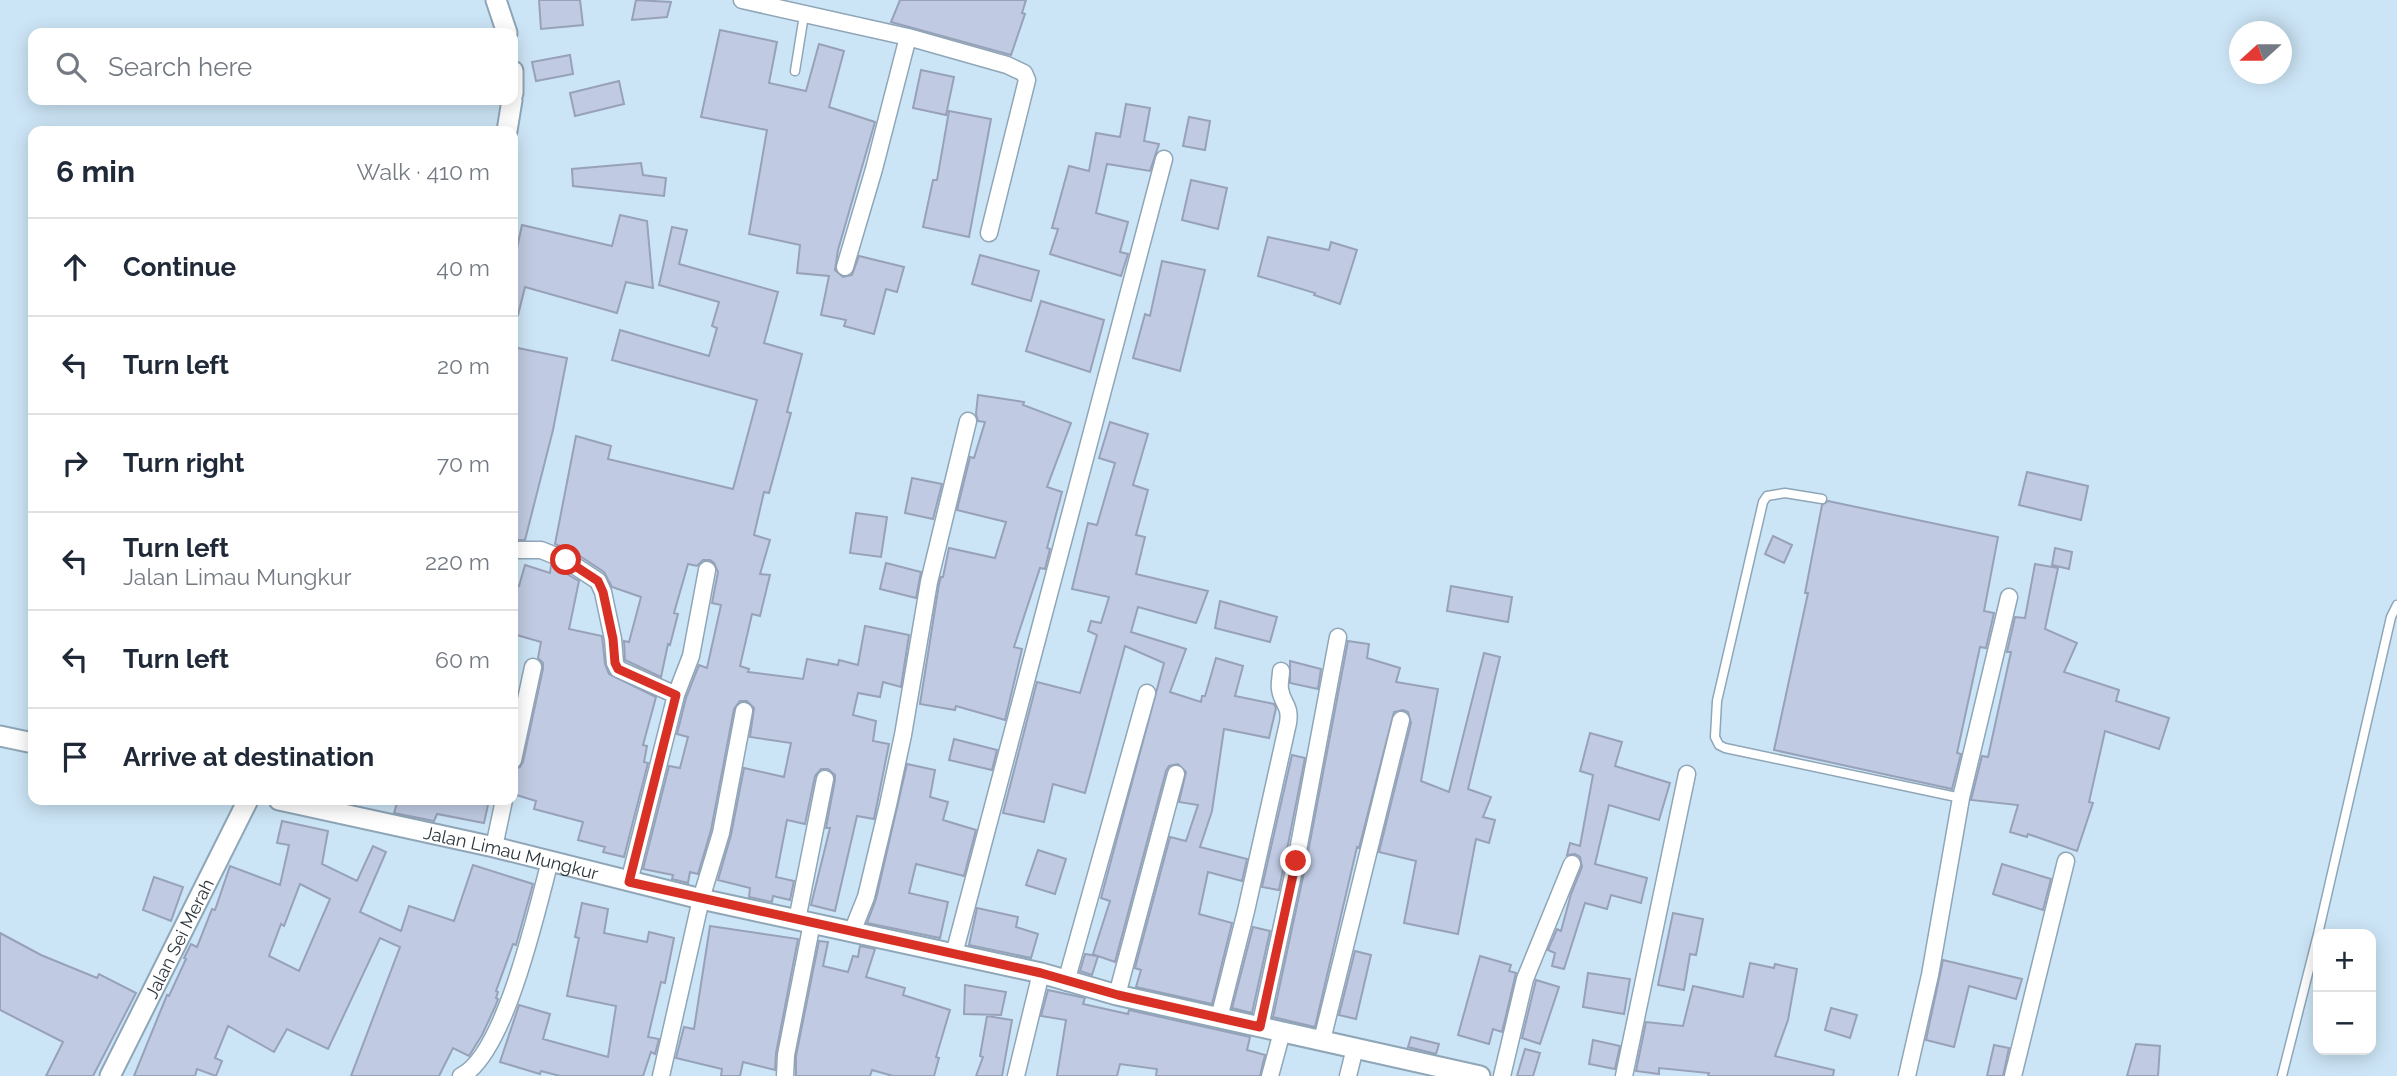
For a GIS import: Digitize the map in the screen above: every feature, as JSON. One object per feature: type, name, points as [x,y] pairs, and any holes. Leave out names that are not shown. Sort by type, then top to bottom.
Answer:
[{"type":"street","points":[[496,0],[505,28]]},
{"type":"street","points":[[742,0],[807,7],[1007,65],[1026,74],[1027,80],[989,233]]},
{"type":"street","points":[[845,267],[908,37]]},
{"type":"street","points":[[508,126],[511,105]]},
{"type":"street","points":[[954,954],[1164,159]]},
{"type":"street","points":[[852,932],[866,897],[888,804],[903,735],[929,582],[968,421]]},
{"type":"street","points":[[518,550],[541,550],[566,560],[593,576],[603,592],[618,669],[676,695]]},
{"type":"street","points":[[629,882],[676,695],[691,656],[707,570]]},
{"type":"street","points":[[1907,1076],[1930,975],[1961,798],[2009,597]]},
{"type":"street","points":[[1260,1027],[1296,861],[1338,637]]},
{"type":"street","points":[[518,737],[533,667]]},
{"type":"street","points":[[1219,1018],[1288,723],[1290,710],[1279,686],[1281,671]]},
{"type":"street","points":[[1066,982],[1147,693]]},
{"type":"street","points":[[661,1076],[701,899],[721,833],[744,711]]},
{"type":"street","points":[[1322,1040],[1401,720]]},
{"type":"street","points":[[0,736],[28,742]]},
{"type":"street","points":[[1118,995],[1177,774]]},
{"type":"street","points":[[1624,1076],[1687,774]]},
{"type":"street","points":[[785,1076],[825,779]]},
{"type":"street","name":"Jalan Sei Merah","points":[[110,1076],[246,805]]},
{"type":"street","name":"Jalan Limau Mungkur","points":[[302,805],[494,846],[701,899],[1041,973],[1118,995],[1355,1048],[1427,1070],[1480,1076]]},
{"type":"street","points":[[494,846],[503,805]]},
{"type":"street","points":[[461,1076],[480,1060],[502,1018],[522,961],[550,861]]},
{"type":"street","points":[[2013,1076],[2066,861]]},
{"type":"street","points":[[1502,1076],[1525,979],[1572,864]]},
{"type":"street","points":[[1016,1076],[1041,973]]},
{"type":"street","points":[[1270,1076],[1282,1032]]},
{"type":"street","points":[[1349,1076],[1355,1048]]},
{"type":"lane","points":[[795,71],[807,7]]},
{"type":"lane","points":[[1822,499],[1785,493],[1767,496],[1763,502],[1717,701],[1715,737],[1719,745],[1725,748],[1961,798]]},
{"type":"lane","points":[[2319,929],[2390,617],[2397,606]]},
{"type":"lane","points":[[2282,1076],[2313,954]]},
{"type":"building","points":[[539,0],[580,0],[583,25],[541,29]]},
{"type":"building","points":[[636,0],[671,2],[667,17],[632,20]]},
{"type":"building","points":[[900,0],[1026,0],[1022,13],[1025,14],[1011,55],[891,22]]},
{"type":"building","points":[[720,30],[777,42],[769,83],[806,91],[819,44],[844,51],[829,107],[875,122],[838,250],[835,270],[843,277],[852,275],[859,256],[904,267],[897,292],[886,289],[874,334],[844,326],[846,320],[821,315],[829,276],[797,273],[800,245],[749,234],[767,130],[701,117]]},
{"type":"building","points":[[570,55],[573,74],[536,81],[532,62]]},
{"type":"building","points":[[921,70],[954,77],[946,115],[913,108]]},
{"type":"building","points":[[619,81],[624,104],[575,116],[570,93]]},
{"type":"building","points":[[1126,104],[1150,108],[1144,141],[1159,144],[1150,171],[1107,164],[1096,213],[1128,222],[1120,252],[1128,254],[1121,276],[1050,254],[1058,229],[1052,228],[1069,166],[1089,171],[1096,133],[1120,137]]},
{"type":"building","points":[[949,111],[991,119],[969,237],[923,227],[933,180],[937,180]]},
{"type":"building","points":[[1189,117],[1210,121],[1205,150],[1183,146]]},
{"type":"building","points":[[641,163],[643,175],[666,178],[664,196],[573,186],[572,169]]},
{"type":"building","points":[[1191,180],[1227,188],[1218,229],[1182,220]]},
{"type":"building","points":[[620,215],[647,221],[653,288],[626,282],[617,313],[525,287],[518,315],[518,243],[522,225],[612,246]]},
{"type":"building","points":[[672,227],[687,230],[679,264],[778,292],[764,343],[802,354],[787,412],[791,413],[769,493],[764,492],[754,535],[770,540],[760,574],[770,575],[760,616],[752,614],[740,666],[749,669],[748,672],[803,679],[807,659],[838,665],[839,660],[858,665],[865,626],[909,635],[901,687],[883,682],[880,697],[858,693],[853,715],[876,721],[873,741],[889,744],[874,819],[857,816],[835,911],[811,905],[830,828],[826,828],[835,775],[828,769],[821,769],[815,776],[805,824],[787,820],[776,877],[794,881],[790,900],[773,896],[772,902],[749,897],[750,888],[718,880],[731,835],[744,768],[784,777],[791,743],[750,737],[754,708],[747,701],[740,701],[734,709],[711,830],[698,874],[690,872],[688,883],[672,879],[673,875],[643,869],[669,766],[680,768],[688,737],[677,734],[686,698],[699,665],[707,668],[721,605],[712,603],[718,572],[710,560],[703,560],[697,566],[688,564],[674,613],[678,614],[661,677],[625,660],[624,641],[629,642],[641,597],[612,587],[604,572],[572,551],[555,544],[576,436],[611,446],[608,459],[733,489],[757,400],[612,360],[620,330],[709,356],[717,328],[712,326],[719,302],[659,285]]},
{"type":"building","points":[[1268,237],[1329,250],[1331,242],[1357,250],[1340,304],[1314,295],[1315,293],[1258,276]]},
{"type":"building","points":[[980,255],[1039,271],[1031,301],[972,284]]},
{"type":"building","points":[[1162,261],[1205,270],[1180,371],[1133,358],[1145,314],[1150,316]]},
{"type":"building","points":[[1041,301],[1104,320],[1090,372],[1026,351]]},
{"type":"building","points":[[518,348],[567,358],[553,430],[525,540],[518,540]]},
{"type":"building","points":[[978,395],[1024,402],[1023,405],[1071,423],[1047,487],[1062,492],[1047,548],[1050,549],[1045,569],[1040,568],[1014,647],[1022,649],[1005,720],[956,706],[955,710],[920,704],[939,584],[949,548],[995,558],[1006,522],[957,510],[970,457],[974,458],[985,422],[978,421],[976,414]]},
{"type":"building","points":[[1110,422],[1148,434],[1133,485],[1148,490],[1136,535],[1145,537],[1136,574],[1208,591],[1196,623],[1138,607],[1131,632],[1186,649],[1170,692],[1201,702],[1216,658],[1243,666],[1235,696],[1274,704],[1276,708],[1269,738],[1224,729],[1212,811],[1200,847],[1247,859],[1242,881],[1208,872],[1199,914],[1232,923],[1212,1004],[1136,987],[1141,970],[1135,968],[1170,837],[1186,841],[1198,805],[1179,802],[1186,772],[1178,764],[1169,766],[1166,771],[1115,962],[1098,956],[1092,975],[1080,971],[1085,954],[1097,956],[1093,954],[1110,901],[1101,898],[1164,663],[1125,646],[1085,793],[1053,784],[1044,822],[1003,813],[1037,682],[1080,693],[1097,635],[1088,631],[1091,621],[1101,623],[1109,597],[1072,589],[1088,523],[1097,525],[1115,463],[1099,458]]},
{"type":"building","points":[[2027,472],[2088,486],[2081,520],[2019,505]]},
{"type":"building","points":[[912,478],[942,484],[933,519],[905,513]]},
{"type":"building","points":[[1828,501],[1998,537],[1984,611],[1994,613],[1986,648],[1980,647],[1952,789],[1774,750],[1808,593],[1805,593],[1822,505]]},
{"type":"building","points":[[856,513],[887,517],[881,557],[850,553]]},
{"type":"building","points":[[1773,536],[1792,545],[1784,563],[1765,554]]},
{"type":"building","points":[[2055,548],[2072,552],[2069,569],[2052,565]]},
{"type":"building","points":[[886,563],[921,572],[916,598],[880,589]]},
{"type":"building","points":[[2035,564],[2058,568],[2045,629],[2077,643],[2064,672],[2119,690],[2116,701],[2169,718],[2159,749],[2105,731],[2089,802],[2093,803],[2077,851],[2028,834],[2027,837],[2010,832],[2018,805],[1971,800],[1982,756],[1988,757],[2011,652],[2007,652],[2015,617],[2025,618]]},
{"type":"building","points":[[525,565],[550,573],[551,565],[579,581],[569,629],[602,636],[605,664],[609,674],[656,697],[643,745],[647,746],[644,762],[648,763],[624,857],[603,852],[605,847],[578,840],[583,822],[534,809],[536,801],[518,796],[518,768],[523,762],[543,669],[543,663],[538,658],[541,642],[518,635],[519,586]]},
{"type":"building","points":[[1451,586],[1512,597],[1508,622],[1447,611]]},
{"type":"building","points":[[1220,601],[1277,617],[1270,642],[1215,628]]},
{"type":"building","points":[[1348,641],[1369,644],[1367,658],[1400,668],[1396,682],[1438,689],[1421,781],[1449,792],[1484,653],[1500,657],[1468,789],[1491,797],[1483,817],[1495,820],[1489,843],[1476,839],[1458,934],[1404,923],[1416,861],[1379,852],[1411,723],[1408,712],[1394,712],[1359,848],[1357,847],[1315,1027],[1273,1017],[1306,863]]},
{"type":"building","points":[[1290,661],[1321,669],[1318,689],[1290,683]]},
{"type":"building","points":[[1590,733],[1622,742],[1615,766],[1670,783],[1659,820],[1609,805],[1595,864],[1647,878],[1641,903],[1611,895],[1607,909],[1585,903],[1564,969],[1552,966],[1555,953],[1548,950],[1557,929],[1561,931],[1582,867],[1580,857],[1575,854],[1567,855],[1570,843],[1580,846],[1593,775],[1580,771]]},
{"type":"building","points":[[954,739],[997,750],[992,770],[949,760]]},
{"type":"building","points":[[1292,755],[1305,758],[1279,890],[1262,887]]},
{"type":"building","points":[[907,764],[935,770],[930,797],[948,802],[943,820],[976,830],[964,876],[916,864],[909,893],[948,902],[940,938],[867,923],[876,899]]},
{"type":"building","points":[[396,805],[488,805],[484,823],[437,814],[434,821],[394,813]]},
{"type":"building","points":[[282,821],[328,831],[322,864],[357,881],[373,846],[386,852],[360,912],[401,931],[409,906],[454,921],[473,865],[533,884],[516,945],[513,944],[496,991],[498,999],[469,1056],[453,1048],[439,1076],[351,1076],[400,947],[380,938],[328,1049],[287,1029],[274,1052],[228,1026],[215,1058],[222,1061],[216,1076],[197,1069],[195,1076],[134,1076],[167,995],[169,996],[186,959],[184,958],[191,944],[197,947],[212,909],[215,910],[230,866],[280,885],[289,845],[277,843]],"holes":[[[300,884],[330,899],[299,971],[269,956]]]},
{"type":"building","points":[[1038,850],[1066,859],[1055,894],[1026,885]]},
{"type":"building","points":[[2002,864],[2051,879],[2043,910],[1993,894]]},
{"type":"building","points":[[154,877],[183,887],[171,921],[143,910]]},
{"type":"building","points":[[582,903],[608,909],[604,933],[647,942],[649,932],[674,938],[665,983],[661,982],[648,1037],[659,1039],[655,1054],[651,1052],[643,1076],[560,1076],[541,1071],[540,1074],[500,1062],[519,1005],[550,1014],[543,1039],[608,1057],[616,1006],[567,996],[579,938],[575,937]]},
{"type":"building","points":[[977,908],[1018,917],[1016,927],[1038,934],[1031,958],[969,945]]},
{"type":"building","points":[[1673,913],[1703,919],[1696,955],[1690,954],[1684,990],[1658,985]]},
{"type":"building","points":[[710,926],[798,939],[775,1070],[743,1062],[740,1076],[721,1076],[722,1069],[676,1058],[684,1027],[694,1029]]},
{"type":"building","points":[[1253,927],[1270,931],[1252,1013],[1232,1008]]},
{"type":"building","points":[[0,933],[41,955],[97,978],[99,974],[136,993],[93,1076],[46,1076],[63,1042],[0,1010]]},
{"type":"building","points":[[819,941],[828,942],[823,966],[848,972],[853,956],[858,957],[860,946],[875,949],[866,977],[905,988],[903,995],[950,1010],[936,1057],[939,1058],[934,1076],[893,1076],[872,1070],[870,1076],[796,1076],[796,1056]]},
{"type":"building","points":[[1355,951],[1371,955],[1356,1019],[1339,1015]]},
{"type":"building","points":[[1480,956],[1511,965],[1509,971],[1516,973],[1502,1032],[1493,1029],[1489,1044],[1458,1035]]},
{"type":"building","points":[[1943,960],[2022,979],[2016,999],[1969,986],[1954,1047],[1926,1040]]},
{"type":"building","points":[[1750,963],[1774,968],[1775,964],[1797,969],[1788,1020],[1775,1056],[1834,1070],[1833,1076],[1708,1076],[1709,1073],[1659,1068],[1659,1074],[1636,1071],[1646,1022],[1683,1026],[1693,986],[1743,997]]},
{"type":"building","points":[[1588,973],[1630,979],[1624,1014],[1583,1007]]},
{"type":"building","points":[[1536,980],[1559,987],[1540,1044],[1522,1038]]},
{"type":"building","points":[[965,985],[1006,992],[1001,1015],[964,1014]]},
{"type":"building","points":[[1048,990],[1085,998],[1083,1004],[1128,1014],[1129,1010],[1250,1037],[1247,1050],[1265,1055],[1260,1076],[1156,1076],[1157,1069],[1120,1064],[1117,1076],[1057,1076],[1066,1020],[1041,1016]]},
{"type":"building","points":[[1831,1008],[1857,1015],[1850,1038],[1825,1030]]},
{"type":"building","points":[[987,1016],[1012,1020],[1002,1076],[976,1076],[983,1057],[980,1056]]},
{"type":"building","points":[[1411,1037],[1439,1044],[1436,1054],[1408,1047]]},
{"type":"building","points":[[1593,1040],[1620,1046],[1615,1069],[1589,1064]]},
{"type":"building","points":[[2136,1044],[2160,1046],[2158,1076],[2127,1076]]},
{"type":"building","points":[[1994,1045],[2009,1048],[2003,1076],[1987,1076]]},
{"type":"building","points":[[1525,1049],[1540,1053],[1533,1076],[1517,1076]]},
{"type":"route","points":[[566,560],[598,581],[603,592],[618,669],[676,695],[629,882],[1041,973],[1118,995],[1260,1027],[1296,861]]}]
